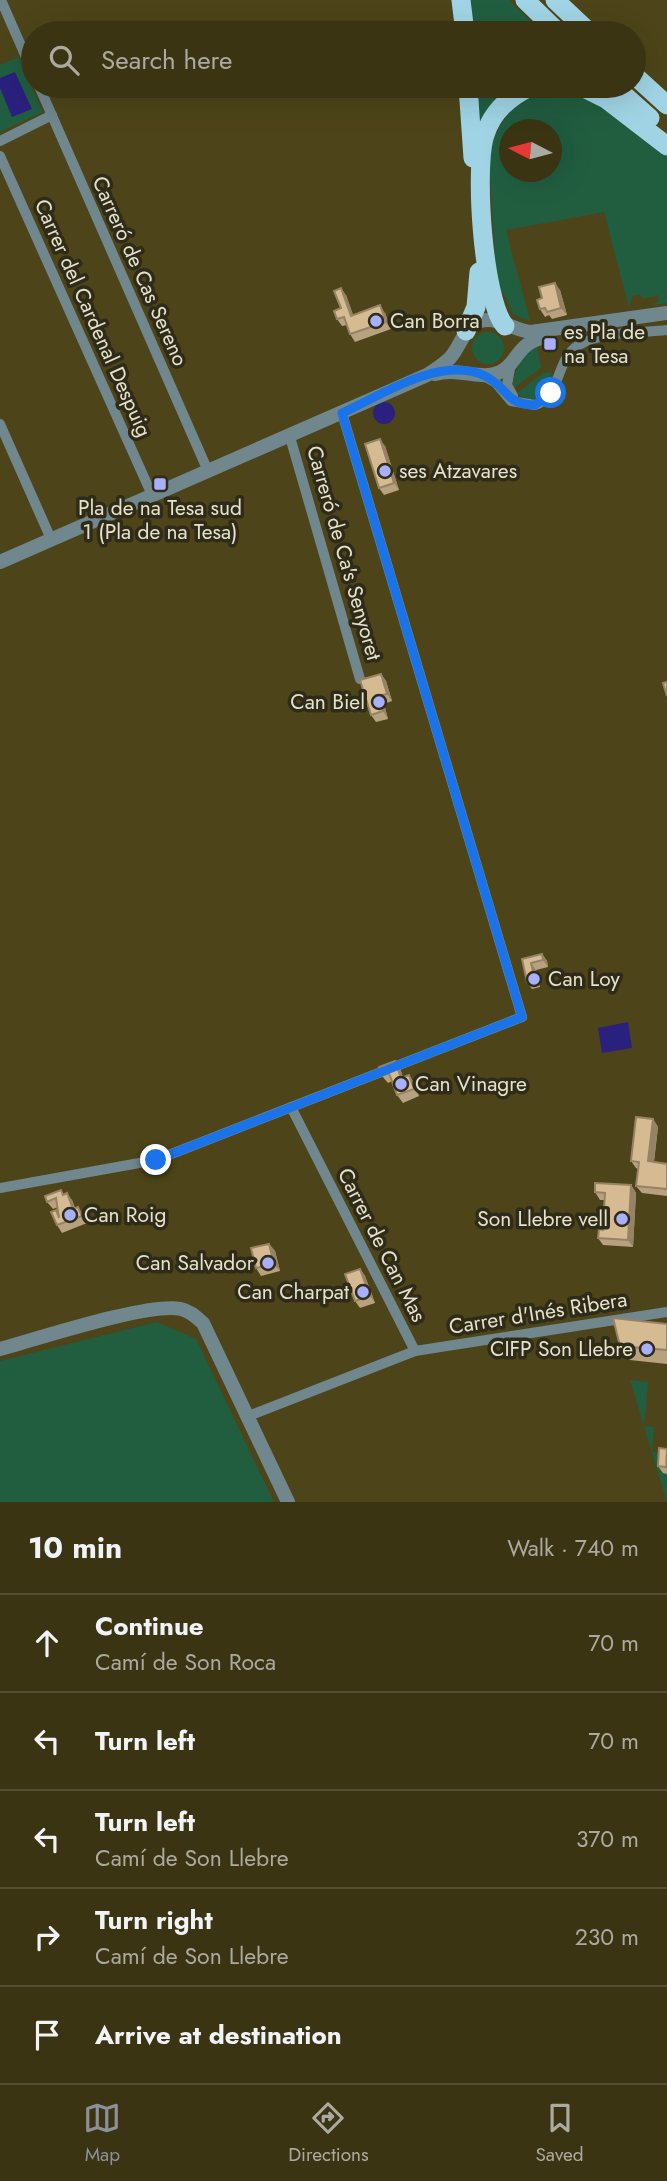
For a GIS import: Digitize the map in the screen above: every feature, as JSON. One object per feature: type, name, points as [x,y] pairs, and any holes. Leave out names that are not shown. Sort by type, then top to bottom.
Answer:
[{"type":"highway","points":[[461,0],[464,21]]},
{"type":"highway","points":[[525,0],[547,21]]},
{"type":"highway","points":[[555,0],[577,21]]},
{"type":"highway","points":[[646,86],[667,104]]},
{"type":"highway","points":[[464,335],[476,307],[479,282],[469,98]]},
{"type":"highway","points":[[505,326],[494,307],[487,275],[482,147],[494,116],[511,98]]},
{"type":"highway","points":[[604,98],[667,146]]},
{"type":"highway","points":[[628,98],[667,133]]},
{"type":"street","points":[[1,0],[21,46]]},
{"type":"street","name":"Carreró de Cas Sereno","points":[[44,98],[208,471]]},
{"type":"street","points":[[0,141],[52,115]]},
{"type":"street","name":"Carrer del Cardenal Despuig","points":[[0,156],[152,495]]},
{"type":"street","points":[[0,562],[427,375],[449,359],[464,335],[481,321],[489,320],[527,332],[667,313]]},
{"type":"street","points":[[505,326],[514,340],[508,386],[520,403]]},
{"type":"street","points":[[427,375],[451,370],[498,373],[528,343],[561,329]]},
{"type":"street","points":[[464,335],[462,356],[472,370],[496,383],[511,401],[535,405],[546,399],[553,390],[566,357],[580,345],[600,338],[667,330]]},
{"type":"street","points":[[0,1188],[156,1160],[522,1017],[342,413]]},
{"type":"street","points":[[0,424],[51,539]]},
{"type":"street","name":"Carreró de Ca's Senyoret","points":[[290,437],[360,679]]},
{"type":"street","name":"Carrer de Can Mas","points":[[246,1417],[415,1351],[291,1107]]},
{"type":"street","points":[[0,1349],[151,1309],[183,1309],[203,1324],[288,1502]]},
{"type":"street","name":"Carrer d'Inés Ribera","points":[[415,1351],[667,1312]]},
{"type":"green space","points":[[467,0],[509,0],[531,21],[470,21]]},
{"type":"green space","points":[[18,57],[21,64],[21,98],[37,98],[43,112],[0,132],[0,65]]},
{"type":"green space","points":[[475,98],[508,98],[477,137]]},
{"type":"green space","points":[[529,98],[592,98],[667,154],[667,303],[652,305],[659,301],[658,295],[642,299],[640,294],[632,296],[629,307],[604,212],[506,230],[530,321],[513,314],[503,292],[497,293],[489,159],[492,145],[499,129],[499,182],[562,182],[562,119],[505,119],[512,110]]},
{"type":"green space","points":[[488,332],[499,337],[504,348],[499,359],[488,364],[477,359],[472,348],[477,337]]},
{"type":"green space","points":[[537,346],[541,368],[513,388],[519,364]]},
{"type":"green space","points":[[552,372],[545,394],[531,400],[516,394],[543,373]]},
{"type":"green space","points":[[157,1322],[196,1339],[274,1502],[0,1502],[0,1361]]},
{"type":"green space","points":[[630,1380],[648,1382],[644,1426],[654,1427],[652,1451],[667,1456],[667,1502]]},
{"type":"shaded area","points":[[15,72],[21,85],[21,98],[27,98],[32,109],[12,117],[0,88],[0,78]]},
{"type":"shaded area","points":[[384,402],[392,405],[395,413],[392,421],[384,424],[376,421],[373,413],[376,405]]},
{"type":"shaded area","points":[[628,1022],[632,1048],[602,1053],[598,1028]]},
{"type":"building","points":[[555,283],[561,308],[547,312],[545,308],[540,309],[537,300],[542,298],[539,287]]},
{"type":"building","points":[[341,288],[351,316],[380,305],[386,322],[350,334],[344,317],[337,319],[334,311],[341,308],[334,291]]},
{"type":"building","name":"ses Atzavares","points":[[380,439],[394,483],[379,488],[365,444]]},
{"type":"building","points":[[381,674],[387,694],[378,696],[383,711],[371,715],[360,680]]},
{"type":"building","points":[[542,954],[543,960],[531,963],[535,980],[527,982],[522,959]]},
{"type":"building","points":[[395,1061],[401,1078],[409,1075],[414,1089],[397,1095],[389,1073],[382,1076],[379,1067]]},
{"type":"building","points":[[636,1117],[653,1119],[648,1161],[667,1164],[667,1189],[636,1186],[639,1162],[631,1161]]},
{"type":"building","name":"Son Llebre vell","points":[[595,1183],[631,1185],[628,1240],[598,1238],[599,1229],[603,1230],[605,1193],[595,1192]]},
{"type":"building","points":[[61,1190],[63,1195],[67,1193],[73,1209],[78,1207],[82,1216],[57,1225],[51,1212],[56,1210],[59,1218],[56,1198],[47,1202],[45,1196]]},
{"type":"building","points":[[269,1244],[274,1264],[256,1268],[251,1248]]},
{"type":"building","name":"Can Charpat","points":[[360,1269],[370,1296],[355,1301],[345,1274]]},
{"type":"building","points":[[613,1318],[667,1324],[667,1350],[620,1346]]},
{"type":"building","points":[[659,1448],[667,1449],[666,1467],[658,1466]]},
{"type":"place","name":"Can Borra","points":[[376,321]]},
{"type":"place","name":"es Pla de na Tesa","points":[[550,344]]},
{"type":"place","name":"ses Atzavares","points":[[385,471]]},
{"type":"place","name":"Pla de na Tesa sud 1 (Pla de na Tesa)","points":[[160,484]]},
{"type":"place","name":"Can Biel","points":[[379,702]]},
{"type":"place","name":"Can Loy","points":[[534,979]]},
{"type":"place","name":"Can Vinagre","points":[[401,1084]]},
{"type":"place","name":"Can Roig","points":[[70,1215]]},
{"type":"place","name":"Son Llebre vell","points":[[622,1219]]},
{"type":"place","name":"Can Salvador","points":[[268,1263]]},
{"type":"place","name":"Can Charpat","points":[[363,1292]]},
{"type":"place","name":"CIFP Son Llebre","points":[[647,1349]]},
{"type":"route","points":[[156,1160],[522,1017],[342,413],[427,375],[451,370],[481,374],[499,386],[513,402],[535,405],[551,393]]}]
